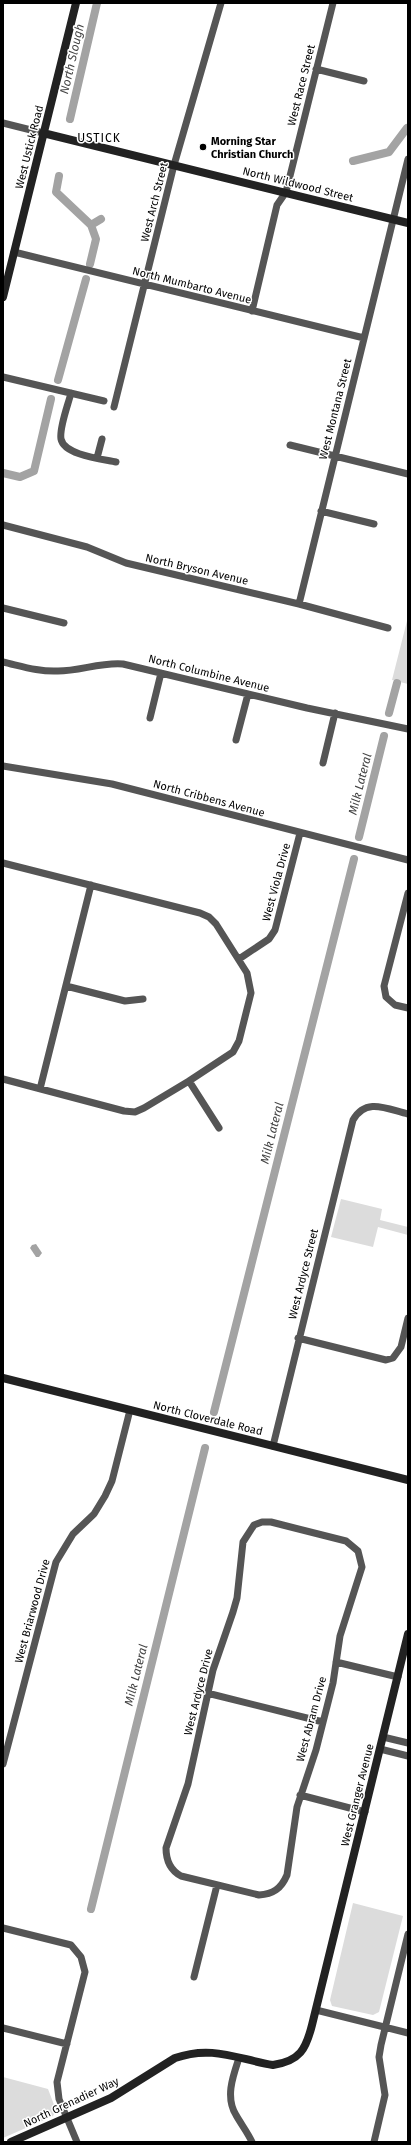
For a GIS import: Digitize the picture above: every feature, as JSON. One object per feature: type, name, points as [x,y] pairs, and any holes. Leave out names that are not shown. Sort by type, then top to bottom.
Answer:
[{"type":"street","name":"West Ustick Road","points":[[3,297],[76,3]]},
{"type":"street","name":"West Arch Street","points":[[114,407],[174,165],[221,3]]},
{"type":"street","name":"West Race Street","points":[[252,311],[277,205],[286,192],[333,3]]},
{"type":"street","points":[[316,69],[364,81]]},
{"type":"street","points":[[3,123],[43,133]]},
{"type":"street","name":"North Wildwood Street","points":[[43,133],[408,223]]},
{"type":"street","name":"West Montana Street","points":[[299,604],[334,456],[408,159]]},
{"type":"street","name":"North Mumbarto Avenue","points":[[14,252],[364,338]]},
{"type":"street","points":[[3,377],[104,402]]},
{"type":"street","points":[[71,393],[61,440],[63,445],[70,451],[116,462]]},
{"type":"street","points":[[97,458],[102,439]]},
{"type":"street","points":[[290,445],[408,474]]},
{"type":"street","points":[[321,511],[374,524]]},
{"type":"street","name":"North Bryson Avenue","points":[[3,525],[87,547],[126,563],[299,604],[388,628]]},
{"type":"street","points":[[3,608],[64,623]]},
{"type":"street","name":"North Columbine Avenue","points":[[3,662],[49,671],[68,671],[113,663],[408,729]]},
{"type":"street","points":[[150,718],[161,673]]},
{"type":"street","points":[[236,740],[248,694]]},
{"type":"street","points":[[323,763],[335,713]]},
{"type":"street","name":"North Cribbens Avenue","points":[[3,766],[112,784],[408,860]]},
{"type":"street","name":"West Viola Drive","points":[[239,959],[269,939],[275,930],[300,833]]},
{"type":"street","points":[[3,863],[200,913],[209,917],[248,973],[250,993],[239,1042],[233,1052],[189,1081],[135,1112],[124,1111],[3,1079]]},
{"type":"street","points":[[40,1088],[91,885]]},
{"type":"street","points":[[408,893],[384,986],[386,997],[395,1005],[408,1008]]},
{"type":"street","points":[[66,986],[125,1001],[142,999]]},
{"type":"street","points":[[189,1081],[219,1128]]},
{"type":"street","name":"West Ardyce Street","points":[[274,1446],[298,1338],[352,1120],[360,1109],[371,1106],[408,1114]]},
{"type":"street","points":[[298,1338],[378,1360],[393,1358],[401,1346],[408,1318]]},
{"type":"street","name":"North Cloverdale Road","points":[[3,1378],[408,1480]]},
{"type":"street","name":"West Briarwood Drive","points":[[3,1764],[56,1562],[72,1534],[94,1514],[112,1482],[130,1410]]},
{"type":"street","name":"West Abram Drive","points":[[217,1885],[258,1895],[268,1894],[277,1890],[283,1884],[287,1875],[300,1795],[324,1722],[340,1636],[362,1567],[358,1551],[346,1542],[271,1522],[254,1525]]},
{"type":"street","name":"West Ardyce Drive","points":[[217,1885],[181,1876],[174,1872],[169,1866],[166,1848],[188,1784],[207,1693],[216,1660],[237,1598],[243,1542],[254,1525]]},
{"type":"street","name":"West Granger Avenue","points":[[297,2057],[308,2040],[316,2010],[408,1634]]},
{"type":"street","points":[[336,1662],[398,1677]]},
{"type":"street","points":[[207,1693],[324,1722]]},
{"type":"street","points":[[383,1737],[408,1743]]},
{"type":"street","points":[[380,1749],[408,1756]]},
{"type":"street","points":[[300,1795],[364,1812]]},
{"type":"street","points":[[194,1977],[217,1885]]},
{"type":"street","points":[[3,1928],[67,1944],[76,1949],[81,1957],[85,1972],[57,2082],[59,2099],[77,2142]]},
{"type":"street","points":[[374,2142],[385,2095],[379,2057],[408,1934]]},
{"type":"street","points":[[316,2010],[408,2033]]},
{"type":"street","points":[[3,2028],[67,2044]]},
{"type":"street","name":"North Grenadier Way","points":[[11,2142],[111,2098],[175,2058],[184,2055],[208,2051],[273,2065],[284,2063],[297,2057]]},
{"type":"street","points":[[239,2058],[231,2085],[230,2102],[235,2114],[252,2142]]},
{"type":"shaded area","points":[[408,617],[408,684],[392,680]]},
{"type":"shaded area","points":[[341,1199],[382,1209],[380,1220],[408,1227],[408,1235],[378,1227],[373,1247],[331,1237]]},
{"type":"shaded area","points":[[36,1244],[42,1253],[39,1257],[36,1257],[30,1248],[32,1245]]},
{"type":"shaded area","points":[[353,1903],[403,1916],[379,2012],[373,2015],[332,2006],[330,2000]]},
{"type":"shaded area","points":[[3,2077],[48,2089],[56,2110],[53,2116],[3,2138]]},
{"type":"waterway","name":"North Slough","points":[[70,119],[97,3]]},
{"type":"waterway","points":[[353,161],[389,152],[407,128]]},
{"type":"waterway","name":"North Slough","points":[[59,176],[56,192],[91,225],[96,239],[90,264]]},
{"type":"waterway","points":[[91,225],[101,219]]},
{"type":"waterway","name":"North Slough","points":[[58,380],[86,279]]},
{"type":"waterway","name":"North Slough","points":[[3,473],[20,477],[34,471],[51,399]]},
{"type":"waterway","name":"Milk Lateral","points":[[389,713],[397,683]]},
{"type":"waterway","name":"Milk Lateral","points":[[359,837],[384,736]]},
{"type":"waterway","name":"Milk Lateral","points":[[214,1412],[354,859]]},
{"type":"waterway","name":"Milk Lateral","points":[[91,1909],[205,1448]]},
{"type":"place","name":"Morning Star Christian Church","points":[[203,147]]},
{"type":"district","name":"USTICK","points":[[99,138]]}]
